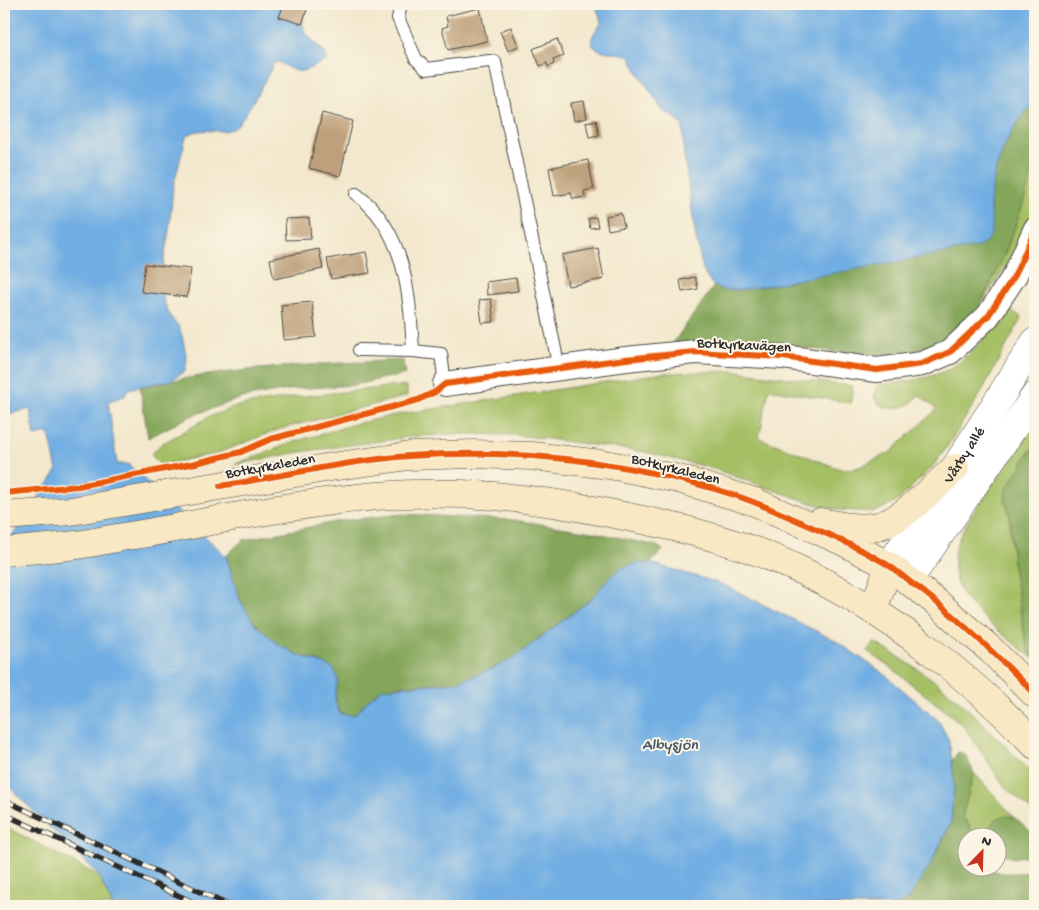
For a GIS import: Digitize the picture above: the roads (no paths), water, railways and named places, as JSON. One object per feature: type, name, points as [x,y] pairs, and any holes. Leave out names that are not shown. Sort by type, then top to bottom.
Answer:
[{"type":"main road","name":"Botkyrkaleden","points":[[4,516],[71,511],[331,466],[409,456],[473,454],[532,456],[610,465],[678,479],[734,495],[790,517],[842,541],[899,573],[964,626],[1028,686]]},
{"type":"main road","points":[[790,517],[850,528],[878,526],[896,518],[955,468]]},
{"type":"main road","points":[[4,552],[76,545],[285,508],[370,497],[422,493],[497,495],[580,507],[695,531],[799,569],[844,592],[918,642],[989,700],[1035,745]]},
{"type":"main road","points":[[873,610],[899,573]]},
{"type":"street","name":"Botkyrkavägen","points":[[445,384],[626,359],[695,352],[782,357],[877,370],[922,364],[950,352],[988,316],[1015,275],[1035,230]]},
{"type":"street","name":"Vårby allé","points":[[899,573],[955,468],[1035,342]]},
{"type":"street","name":"Vårby allé","points":[[899,573],[1035,396]]},
{"type":"lane","points":[[402,4],[398,18],[416,59],[426,69],[489,61],[495,62],[559,368]]},
{"type":"lane","points":[[356,194],[376,211],[392,235],[408,289],[414,351]]},
{"type":"lane","points":[[358,350],[414,351],[441,354],[445,384]]},
{"type":"water","name":"Albysjön","points":[[4,4],[307,4],[303,22],[304,28],[306,33],[327,56],[326,61],[303,71],[293,70],[279,62],[275,62],[249,108],[234,128],[222,131],[197,131],[186,137],[173,187],[169,231],[161,276],[163,299],[170,316],[179,327],[182,336],[187,359],[185,371],[172,380],[128,389],[125,396],[108,401],[117,464],[128,464],[226,556],[240,600],[255,624],[278,644],[298,655],[334,669],[338,680],[335,694],[336,705],[340,714],[355,715],[382,688],[456,682],[492,669],[512,659],[591,599],[610,577],[621,568],[634,564],[651,563],[722,584],[836,641],[883,673],[938,720],[949,740],[952,761],[954,785],[951,822],[928,869],[908,899],[897,906],[113,906],[99,876],[4,782],[4,547],[57,471],[49,433],[35,436],[30,409],[4,415]]},
{"type":"water","points":[[595,4],[1035,4],[1035,102],[1025,112],[1009,136],[998,163],[991,192],[992,231],[989,239],[978,247],[742,290],[723,290],[714,286],[703,270],[696,239],[684,155],[683,126],[676,118],[663,111],[633,64],[631,56],[607,52],[594,47],[591,42],[601,24]]},
{"type":"railway","points":[[4,800],[230,906]]},
{"type":"railway","points":[[4,814],[201,906]]}]
